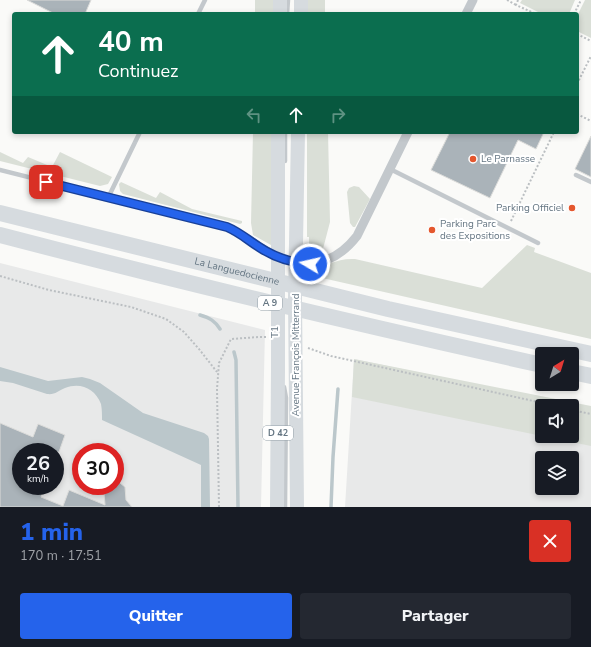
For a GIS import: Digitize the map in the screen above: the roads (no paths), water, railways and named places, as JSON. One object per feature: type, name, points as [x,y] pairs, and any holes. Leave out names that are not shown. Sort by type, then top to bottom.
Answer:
[{"type":"highway","name":"La Languedocienne","points":[[0,212],[388,309],[591,354]]},
{"type":"highway","name":"A 9","points":[[0,235],[143,273],[535,363]]},
{"type":"highway","points":[[579,373],[591,376]]},
{"type":"main road","points":[[280,0],[280,12]]},
{"type":"main road","points":[[301,0],[301,12]]},
{"type":"main road","name":"Avenue François Mitterrand","points":[[278,134],[289,231]]},
{"type":"main road","name":"Avenue François Mitterrand","points":[[277,507],[287,361],[289,231],[298,134]]},
{"type":"main road","name":"Avenue François Mitterrand","points":[[287,361],[297,507]]},
{"type":"street","points":[[467,12],[473,0]]},
{"type":"street","points":[[248,239],[268,253],[300,264],[318,263],[349,247],[357,236],[407,134]]},
{"type":"lane","points":[[199,12],[205,0]]},
{"type":"lane","points":[[287,12],[288,0]]},
{"type":"lane","points":[[296,0],[296,12]]},
{"type":"lane","points":[[108,198],[139,134]]},
{"type":"lane","points":[[285,134],[285,170]]},
{"type":"lane","points":[[289,231],[294,134]]},
{"type":"lane","points":[[390,169],[538,243]]},
{"type":"lane","points":[[0,170],[227,227],[238,231],[248,239]]},
{"type":"lane","points":[[576,175],[591,182]]},
{"type":"lane","points":[[284,253],[284,268]]},
{"type":"lane","points":[[284,276],[284,292]]},
{"type":"lane","name":"T1","points":[[284,299],[284,315]]},
{"type":"lane","name":"T1","points":[[284,330],[287,361],[291,507]]},
{"type":"lane","name":"T1","points":[[285,507],[286,398],[283,378],[287,361]]},
{"type":"waterway","points":[[200,315],[212,320],[220,329]]},
{"type":"waterway","points":[[234,352],[236,360],[238,507]]},
{"type":"waterway","points":[[331,507],[338,389]]},
{"type":"place","name":"Le Parnasse","points":[[473,159]]},
{"type":"place","name":"Parking Officiel","points":[[572,208]]},
{"type":"place","name":"Parking Parc des Expositions","points":[[432,230]]}]
